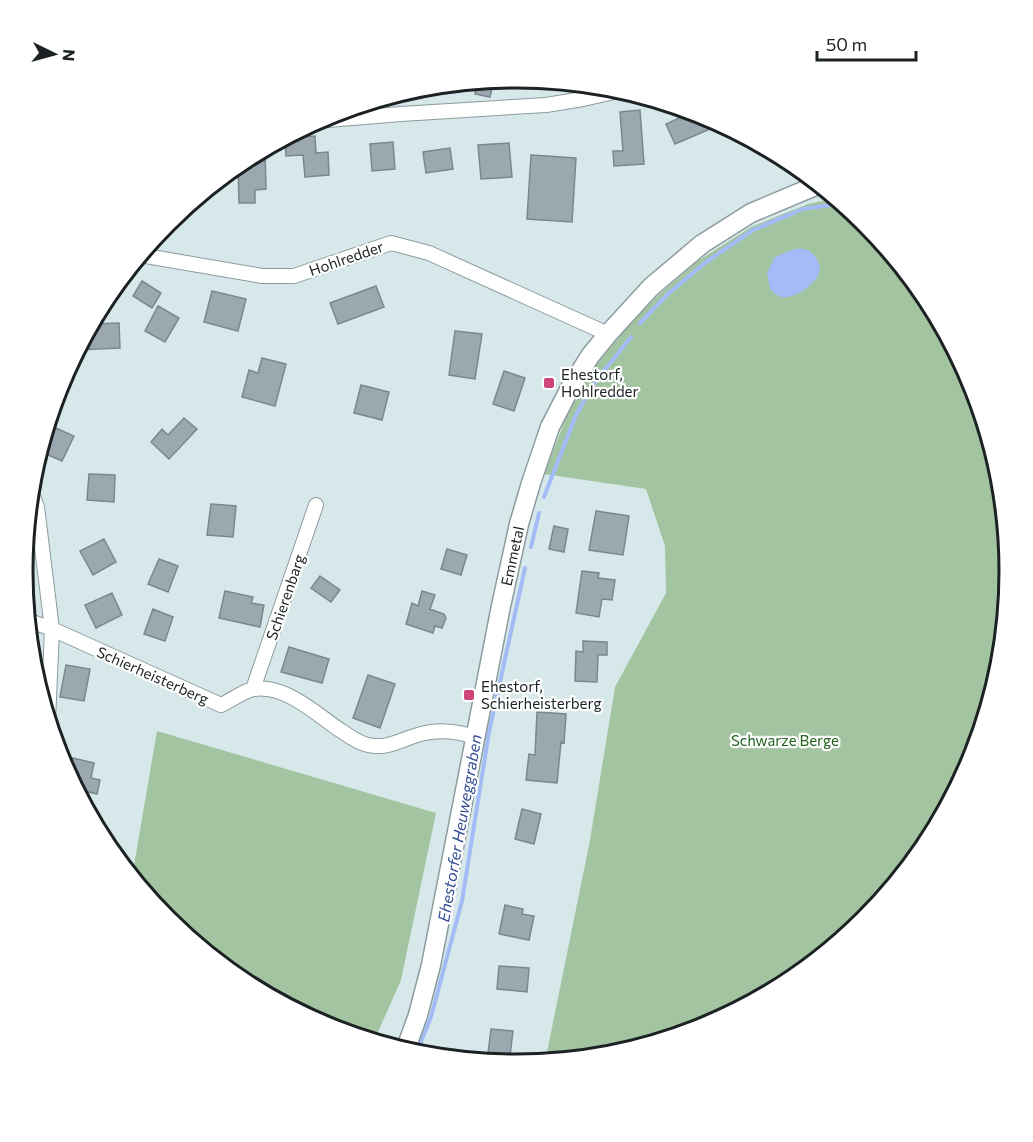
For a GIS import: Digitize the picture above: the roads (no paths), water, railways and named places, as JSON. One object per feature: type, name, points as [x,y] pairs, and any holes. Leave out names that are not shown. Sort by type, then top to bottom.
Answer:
[{"type":"main road","name":"Emmetal","points":[[408,1042],[431,965],[519,524],[550,427],[590,356],[651,287],[702,243],[751,213],[812,188]]},
{"type":"street","points":[[346,119],[546,105],[600,95]]},
{"type":"street","name":"Hohlredder","points":[[149,257],[262,276],[294,276],[391,243],[429,253],[608,334]]},
{"type":"street","name":"Schierenbarg","points":[[253,689],[316,505]]},
{"type":"street","points":[[37,508],[52,629],[49,696]]},
{"type":"street","name":"Schierheisterberg","points":[[36,623],[221,705],[253,689]]},
{"type":"street","points":[[253,689],[271,689],[300,700],[324,720],[365,745],[381,747],[438,731],[476,737]]},
{"type":"water","points":[[794,249],[807,250],[813,254],[818,261],[819,273],[817,278],[803,291],[781,297],[770,289],[767,273],[775,257]]},
{"type":"waterway","name":"Ehestorfer Heuweggraben","points":[[640,323],[669,293],[706,262],[753,230],[803,209],[832,205]]},
{"type":"waterway","name":"Ehestorfer Heuweggraben","points":[[544,497],[576,415],[595,382],[631,337]]},
{"type":"waterway","name":"Ehestorfer Heuweggraben","points":[[531,547],[539,513]]},
{"type":"waterway","name":"Ehestorfer Heuweggraben","points":[[420,1045],[431,1017],[462,901],[489,732],[525,568]]},
{"type":"place","name":"Ehestorf, Hohlredder","points":[[549,383]]},
{"type":"place","name":"Ehestorf, Schierheisterberg","points":[[469,695]]},
{"type":"park label","name":"Schwarze Berge","points":[[785,740]]}]
